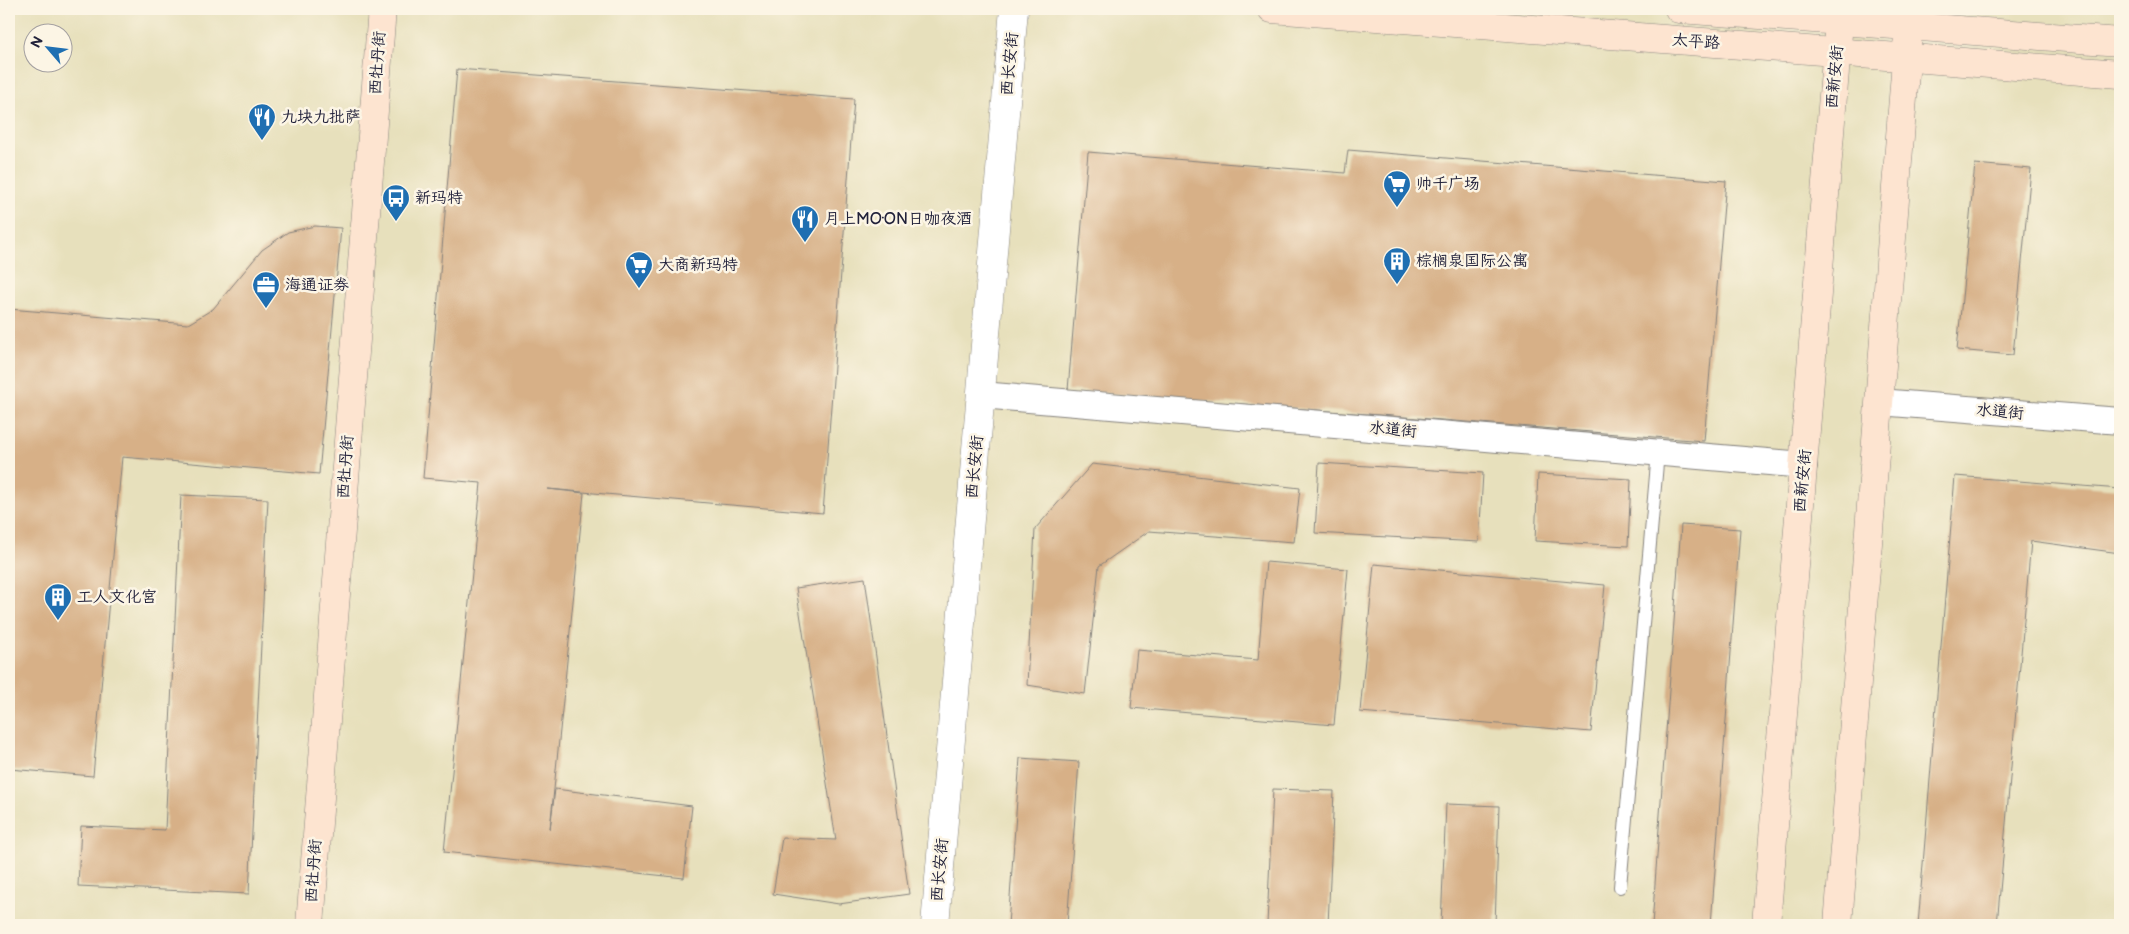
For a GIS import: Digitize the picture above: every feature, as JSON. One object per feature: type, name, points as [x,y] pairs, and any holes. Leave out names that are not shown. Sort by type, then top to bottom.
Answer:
[{"type":"main road","name":"西牡丹街","points":[[310,925],[382,9]]},
{"type":"main road","name":"太平路","points":[[1272,9],[2120,42]]},
{"type":"main road","name":"太平路","points":[[1679,9],[1839,30]]},
{"type":"main road","name":"西新安街","points":[[1766,925],[1839,30]]},
{"type":"main road","name":"太平路","points":[[1908,33],[2120,74]]},
{"type":"main road","points":[[1838,925],[1908,33]]},
{"type":"street","name":"西长安街","points":[[935,925],[1014,9]]},
{"type":"street","name":"水道街","points":[[981,395],[1804,465]]},
{"type":"street","name":"水道街","points":[[1879,402],[2120,421]]},
{"type":"lane","points":[[1620,887],[1658,452]]},
{"type":"building","name":"大商新玛特","points":[[457,69],[854,99],[823,513],[548,489],[584,493],[550,829],[555,789],[692,806],[684,878],[444,852],[481,483],[423,478]]},
{"type":"building","name":"棕榈泉国际公寓","points":[[1348,150],[1726,181],[1704,441],[1068,390],[1088,152],[1345,173]]},
{"type":"building","points":[[1975,164],[2031,169],[2013,355],[1957,350]]},
{"type":"building","name":"工人文化宫","points":[[315,226],[341,228],[319,474],[122,457],[93,776],[9,769],[9,309],[188,324],[213,309],[262,250],[288,232]]},
{"type":"building","points":[[1319,463],[1483,473],[1479,542],[1315,533]]},
{"type":"building","points":[[1092,464],[1300,488],[1294,542],[1149,531],[1099,566],[1085,694],[1027,685],[1035,529]]},
{"type":"building","points":[[1538,474],[1631,479],[1628,546],[1535,541]]},
{"type":"building","points":[[1955,476],[2120,489],[2120,553],[2031,541],[1997,925],[1918,925]]},
{"type":"building","points":[[181,495],[268,499],[249,894],[78,886],[81,826],[165,830]]},
{"type":"building","points":[[1681,525],[1740,529],[1711,925],[1652,925]]},
{"type":"building","points":[[1266,562],[1348,569],[1334,725],[1131,708],[1137,650],[1258,660]]},
{"type":"building","points":[[1374,564],[1605,585],[1591,732],[1360,712]]},
{"type":"building","points":[[865,578],[909,894],[839,904],[773,894],[782,838],[836,840],[796,588]]},
{"type":"building","points":[[1020,758],[1079,762],[1067,925],[1008,925]]},
{"type":"building","points":[[1273,789],[1334,791],[1328,925],[1267,925]]},
{"type":"building","points":[[1446,804],[1499,806],[1495,925],[1441,925]]},
{"type":"place","name":"九块九批萨","points":[[262,141]]},
{"type":"place","name":"帅千广场","points":[[1397,208]]},
{"type":"place","name":"新玛特","points":[[396,222]]},
{"type":"place","name":"月上MO·ON日咖夜酒","points":[[805,243]]},
{"type":"place","name":"棕榈泉国际公寓","points":[[1397,285]]},
{"type":"place","name":"大商新玛特","points":[[639,289]]},
{"type":"place","name":"海通证券","points":[[266,309]]},
{"type":"place","name":"工人文化宫","points":[[58,621]]}]
